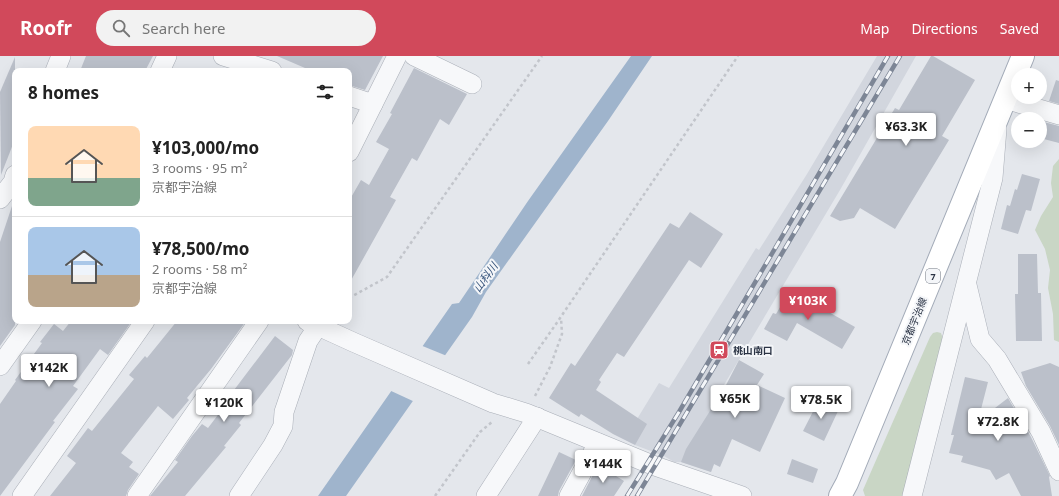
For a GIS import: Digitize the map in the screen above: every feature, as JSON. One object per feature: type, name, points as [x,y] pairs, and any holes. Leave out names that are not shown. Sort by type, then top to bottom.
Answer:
[{"type":"main road","name":"京都宇治線","points":[[840,496],[853,468],[1022,56]]},
{"type":"street","points":[[56,68],[61,56]]},
{"type":"street","points":[[161,68],[167,56]]},
{"type":"street","points":[[223,56],[262,68]]},
{"type":"street","points":[[352,146],[397,56]]},
{"type":"street","points":[[414,56],[472,84]]},
{"type":"street","points":[[352,97],[374,104]]},
{"type":"street","points":[[1005,99],[1059,115]]},
{"type":"street","points":[[912,496],[993,178],[997,119]]},
{"type":"street","points":[[5,197],[12,182]]},
{"type":"street","points":[[966,282],[980,339],[997,360],[1041,432],[1059,471]]},
{"type":"street","points":[[0,366],[30,324]]},
{"type":"street","points":[[22,496],[142,324]]},
{"type":"street","points":[[137,496],[257,324]]},
{"type":"street","points":[[239,496],[273,445],[283,426],[284,412],[308,341],[312,324]]},
{"type":"street","points":[[314,324],[352,342],[655,466],[742,496]]},
{"type":"street","points":[[486,496],[516,410]]},
{"type":"street","points":[[569,496],[598,442]]},
{"type":"path","points":[[352,296],[387,277],[542,56]]},
{"type":"path","points":[[528,364],[561,318],[738,56]]},
{"type":"path","points":[[435,496],[480,432],[516,410],[550,368],[562,334],[561,318]]},
{"type":"shaded area","points":[[877,56],[916,56],[840,190],[712,405],[727,415],[723,441],[711,472],[681,462],[674,462],[664,456],[635,445],[634,424],[659,383],[669,388],[756,248],[759,250],[807,174]]},
{"type":"green space","points":[[1059,159],[1059,342],[1054,340],[1053,314],[1048,288],[1050,270],[1045,249],[1035,230],[1041,216],[1053,197],[1051,183],[1053,166]]},
{"type":"green space","points":[[933,333],[941,333],[943,339],[904,496],[865,496],[863,490],[930,337]]},
{"type":"water","name":"山科川","points":[[631,56],[652,56],[608,121],[486,292],[472,317],[346,496],[318,496],[452,304],[459,303],[528,201]]},
{"type":"pier","points":[[420,345],[447,356],[415,402],[389,390]]},
{"type":"building","points":[[86,56],[153,56],[147,68],[81,68]]},
{"type":"building","points":[[277,56],[383,56],[365,90],[352,86],[352,68],[305,68]]},
{"type":"building","points":[[931,56],[975,80],[942,136],[949,140],[895,229],[860,208],[854,218],[840,221],[830,216],[895,108],[899,110]]},
{"type":"building","points":[[15,57],[15,68],[12,68],[12,147],[1,175],[0,92]]},
{"type":"building","points":[[414,68],[467,94],[449,125],[440,119],[417,161],[412,158],[390,197],[396,200],[352,279],[352,196],[361,180],[369,185],[389,149],[376,142],[392,114],[390,113]]},
{"type":"building","points":[[1056,80],[1059,81],[1059,104],[1049,101]]},
{"type":"building","points":[[1047,123],[1059,126],[1059,143],[1047,140]]},
{"type":"building","points":[[1022,174],[1040,179],[1031,211],[1026,210],[1018,234],[1001,229],[1007,205],[1010,206],[1015,189],[1017,190]]},
{"type":"building","points":[[12,206],[12,324],[15,325],[0,346],[0,242]]},
{"type":"building","points":[[690,212],[723,234],[701,268],[689,260],[624,357],[617,353],[599,380],[601,382],[596,390],[647,424],[635,445],[613,434],[581,414],[579,417],[549,398],[571,363],[575,366],[670,223],[679,228]]},
{"type":"building","points":[[1018,254],[1037,254],[1038,293],[1041,293],[1042,341],[1016,341],[1015,294],[1018,294]]},
{"type":"building","points":[[790,290],[855,327],[842,349],[797,323],[787,341],[764,329],[773,313],[776,314]]},
{"type":"building","points":[[54,324],[63,331],[69,324],[130,324],[108,355],[100,349],[73,386],[78,389],[53,421],[55,422],[0,496],[0,404],[16,381],[15,380],[42,343],[40,342]]},
{"type":"building","points":[[175,324],[244,324],[211,369],[187,398],[189,400],[173,419],[158,406],[121,453],[133,462],[129,467],[139,474],[128,490],[126,496],[50,496],[76,463],[67,456],[88,428],[92,431],[134,379],[129,375],[145,356],[147,358]]},
{"type":"building","points":[[275,336],[293,350],[292,355],[239,423],[241,425],[224,446],[226,447],[185,496],[150,496],[178,462],[175,460],[202,424],[208,428],[233,395],[231,394]]},
{"type":"building","points":[[739,360],[764,374],[757,385],[785,398],[760,452],[732,439],[720,467],[714,464],[711,472],[681,462],[686,449],[725,387]]},
{"type":"building","points":[[1050,363],[1059,367],[1059,445],[1050,426],[1026,386],[1021,372]]},
{"type":"building","points":[[965,377],[988,382],[978,421],[1008,398],[1031,437],[1050,476],[1052,496],[1021,496],[1009,473],[996,480],[990,470],[961,462],[963,456],[949,453],[954,435],[951,435]]},
{"type":"building","points":[[820,398],[836,406],[835,409],[838,411],[824,441],[803,431]]},
{"type":"building","points":[[559,452],[576,460],[559,491],[558,496],[538,496]]},
{"type":"building","points":[[792,459],[818,469],[813,483],[787,474]]},
{"type":"building","points":[[600,466],[624,481],[614,496],[582,496],[596,469],[597,470]]},
{"type":"railway","points":[[627,496],[679,412],[888,56]]},
{"type":"railway","points":[[637,496],[900,56]]},
{"type":"place","name":"桃山南口","points":[[719,350]]}]
